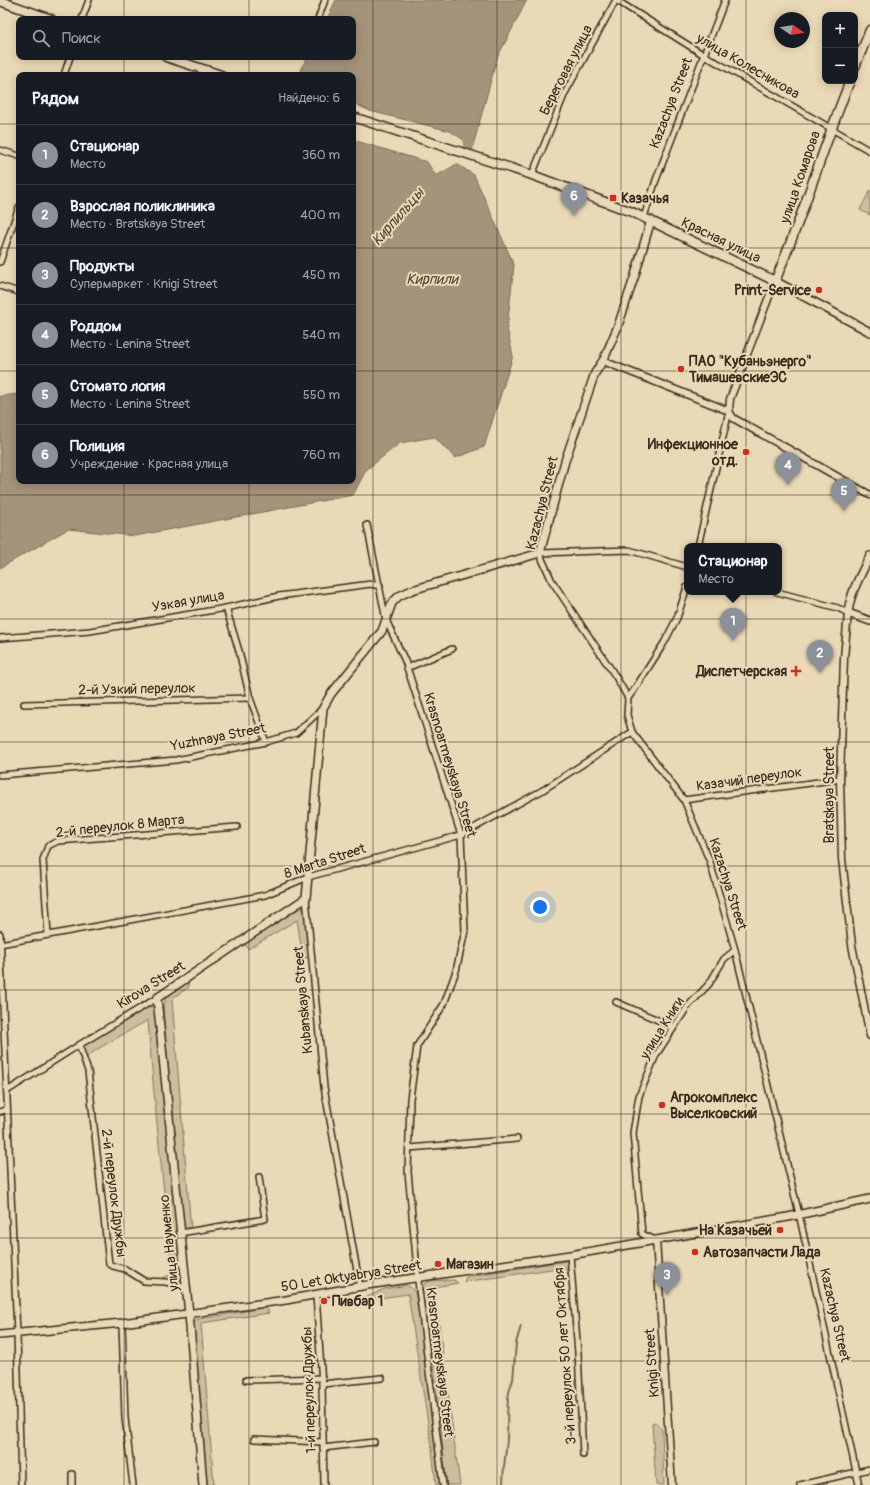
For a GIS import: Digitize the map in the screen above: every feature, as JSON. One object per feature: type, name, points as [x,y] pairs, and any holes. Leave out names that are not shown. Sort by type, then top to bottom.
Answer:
[{"type":"main road","points":[[0,1],[42,16]]},
{"type":"main road","points":[[858,60],[870,30]]},
{"type":"main road","points":[[175,60],[212,72]]},
{"type":"main road","name":"улица Комарова","points":[[775,281],[803,211],[831,128],[849,84]]},
{"type":"main road","name":"Красная улица","points":[[356,118],[532,175],[647,218],[775,281]]},
{"type":"main road","name":"Kazachya Street","points":[[540,553],[565,461],[595,373],[604,359],[618,326],[635,275],[647,218]]},
{"type":"main road","points":[[775,281],[870,332]]},
{"type":"main road","points":[[386,620],[389,610],[396,599],[412,590],[540,553]]},
{"type":"main road","name":"Bratskaya Street","points":[[848,613],[849,602],[870,556]]},
{"type":"main road","points":[[848,613],[870,621]]},
{"type":"main road","name":"Yuzhnaya Street","points":[[323,708],[336,688],[382,631],[386,620]]},
{"type":"main road","name":"Kubanskaya Street","points":[[306,898],[323,708]]},
{"type":"main road","name":"Kirova Street","points":[[157,998],[306,898]]},
{"type":"main road","name":"улица Науменко","points":[[157,998],[189,1314],[203,1485]]},
{"type":"main road","name":"50 Let Oktyabrya Street","points":[[0,1335],[122,1323],[316,1295],[570,1255],[799,1214],[870,1199]]},
{"type":"street","points":[[83,16],[89,0]]},
{"type":"street","points":[[319,16],[325,0]]},
{"type":"street","name":"улица Колесникова","points":[[616,0],[704,55],[870,151]]},
{"type":"street","name":"Береговая улица","points":[[532,175],[565,93],[616,0]]},
{"type":"street","name":"Kazachya Street","points":[[647,218],[704,55],[725,0]]},
{"type":"street","points":[[65,72],[69,60]]},
{"type":"street","points":[[0,150],[16,155]]},
{"type":"street","points":[[0,262],[16,216]]},
{"type":"street","points":[[699,543],[729,411],[730,399],[775,281]]},
{"type":"street","points":[[0,286],[16,291]]},
{"type":"street","points":[[604,359],[608,363],[615,366],[729,411],[733,418],[870,495]]},
{"type":"street","name":"Krasnoarmeyskaya Street","points":[[367,525],[386,620],[392,630],[407,668],[461,835],[465,930],[456,971],[444,1004],[417,1046],[410,1099],[408,1172],[418,1279],[443,1485]]},
{"type":"street","points":[[540,553],[629,550],[684,566]]},
{"type":"street","name":"Kazachya Street","points":[[540,553],[552,581],[616,677],[628,698],[627,715],[632,732],[684,800],[710,862],[735,950],[799,1214],[859,1485]]},
{"type":"street","name":"Узкая улица","points":[[0,638],[90,631],[226,608],[279,596],[372,584],[380,586]]},
{"type":"street","points":[[782,593],[838,608],[848,613]]},
{"type":"street","points":[[628,698],[678,618],[685,595]]},
{"type":"street","points":[[226,608],[239,651],[250,698],[266,742]]},
{"type":"street","name":"Bratskaya Street","points":[[848,613],[844,658],[840,779],[842,859],[852,945],[870,1036]]},
{"type":"street","points":[[407,668],[452,649]]},
{"type":"street","name":"2-й Узкий переулок","points":[[24,704],[250,698]]},
{"type":"street","name":"Yuzhnaya Street","points":[[0,775],[176,760],[266,742],[296,733],[323,708]]},
{"type":"street","name":"8 Marta Street","points":[[1,944],[265,895],[308,876],[461,835],[543,790],[632,732]]},
{"type":"street","name":"Казачий переулок","points":[[684,800],[840,779]]},
{"type":"street","name":"2-й переулок 8 Марта","points":[[48,935],[43,860],[48,846],[58,841],[237,827]]},
{"type":"street","name":"Kubanskaya Street","points":[[306,898],[324,1087],[360,1287]]},
{"type":"street","points":[[0,934],[18,1334],[21,1485]]},
{"type":"street","name":"улица Книги","points":[[656,1240],[642,1234],[633,1133],[639,1096],[656,1055],[674,1027],[688,1006],[709,984],[724,959],[735,950]]},
{"type":"street","name":"Kirova Street","points":[[7,1090],[157,998]]},
{"type":"street","points":[[616,1002],[674,1027]]},
{"type":"street","name":"2-й переулок Дружбы","points":[[79,1045],[88,1071],[109,1264],[125,1269],[144,1281],[165,1282],[186,1287]]},
{"type":"street","points":[[0,1112],[7,1109]]},
{"type":"street","points":[[409,1148],[517,1139]]},
{"type":"street","points":[[180,1232],[265,1219],[259,1177]]},
{"type":"street","name":"Knigi Street","points":[[656,1240],[672,1485]]},
{"type":"street","name":"3-й переулок 50 лет Октября","points":[[570,1255],[578,1353],[583,1455]]},
{"type":"street","name":"1-й переулок Дружбы","points":[[316,1295],[322,1378],[324,1485]]},
{"type":"street","points":[[122,1323],[125,1418],[133,1485]]},
{"type":"street","points":[[246,1380],[322,1378]]},
{"type":"street","points":[[322,1384],[382,1378]]},
{"type":"street","points":[[254,1439],[323,1445],[374,1442]]},
{"type":"street","points":[[800,1485],[870,1469]]},
{"type":"street","points":[[72,1474],[72,1485]]},
{"type":"shaded area","points":[[870,190],[870,215],[860,210]]},
{"type":"shaded area","points":[[298,909],[303,909],[306,912],[310,957],[303,958],[297,920],[248,949],[245,944]]},
{"type":"shaded area","points":[[185,983],[188,983],[189,987],[172,1000],[191,1230],[184,1230],[163,1009],[166,997]]},
{"type":"shaded area","points":[[149,1006],[154,1008],[156,1012],[182,1275],[180,1280],[177,1282],[159,1279],[171,1275],[172,1272],[148,1020],[86,1057],[82,1048],[83,1044]]},
{"type":"shaded area","points":[[565,1261],[568,1262],[568,1274],[565,1267],[464,1282],[466,1277],[469,1276]]},
{"type":"shaded area","points":[[454,1280],[458,1283],[434,1287],[460,1485],[447,1485],[434,1371],[421,1290],[426,1283],[430,1281]]},
{"type":"shaded area","points":[[407,1285],[415,1292],[429,1367],[442,1485],[436,1485],[432,1449],[408,1294],[359,1301],[384,1289]]},
{"type":"shaded area","points":[[263,1308],[267,1309],[269,1313],[201,1323],[214,1485],[207,1485],[193,1324],[194,1321],[198,1319]]},
{"type":"shaded area","points":[[655,1422],[662,1429],[664,1485],[656,1485],[652,1423]]},
{"type":"water","points":[[336,0],[527,0],[497,58],[473,146],[450,131],[370,111],[356,104],[356,72],[300,72],[306,60],[356,60],[356,16],[328,16]]},
{"type":"water","name":"Кирпили","points":[[356,141],[427,162],[436,176],[457,164],[474,175],[514,265],[507,328],[513,356],[484,447],[455,458],[434,437],[400,443],[366,470],[353,495],[135,536],[68,529],[0,568],[0,396],[16,394],[16,484],[356,484]]},
{"type":"waterway","name":"Кирпильцы","points":[[468,150],[470,129]]},
{"type":"waterway","points":[[503,1485],[507,1438],[507,1408],[510,1387],[513,1380],[516,1343],[521,1326]]},
{"type":"place","name":"Казачья","points":[[613,198]]},
{"type":"place","name":"Полиция","points":[[574,216]]},
{"type":"place","name":"Print-Service","points":[[819,290]]},
{"type":"place","name":"ПАО \"Кубаньэнерго\" ТимашевскиеЭС","points":[[681,369]]},
{"type":"place","name":"Инфекционное отд.","points":[[746,452]]},
{"type":"place","name":"Роддом","points":[[788,485]]},
{"type":"place","name":"Стомато логия","points":[[844,511]]},
{"type":"place","name":"Стационар","points":[[733,641]]},
{"type":"place","name":"Диспетчерская","points":[[796,671]]},
{"type":"place","name":"Взрослая поликлиника","points":[[820,673]]},
{"type":"place","name":"Агрокомплекс Выселковский","points":[[662,1105]]},
{"type":"place","name":"На Казачьей","points":[[780,1230]]},
{"type":"place","name":"Автозапчасти Лада","points":[[695,1252]]},
{"type":"place","name":"Магазин","points":[[438,1264]]},
{"type":"place","name":"Продукты","points":[[667,1295]]},
{"type":"place","name":"Пивбар 1","points":[[324,1301]]}]
